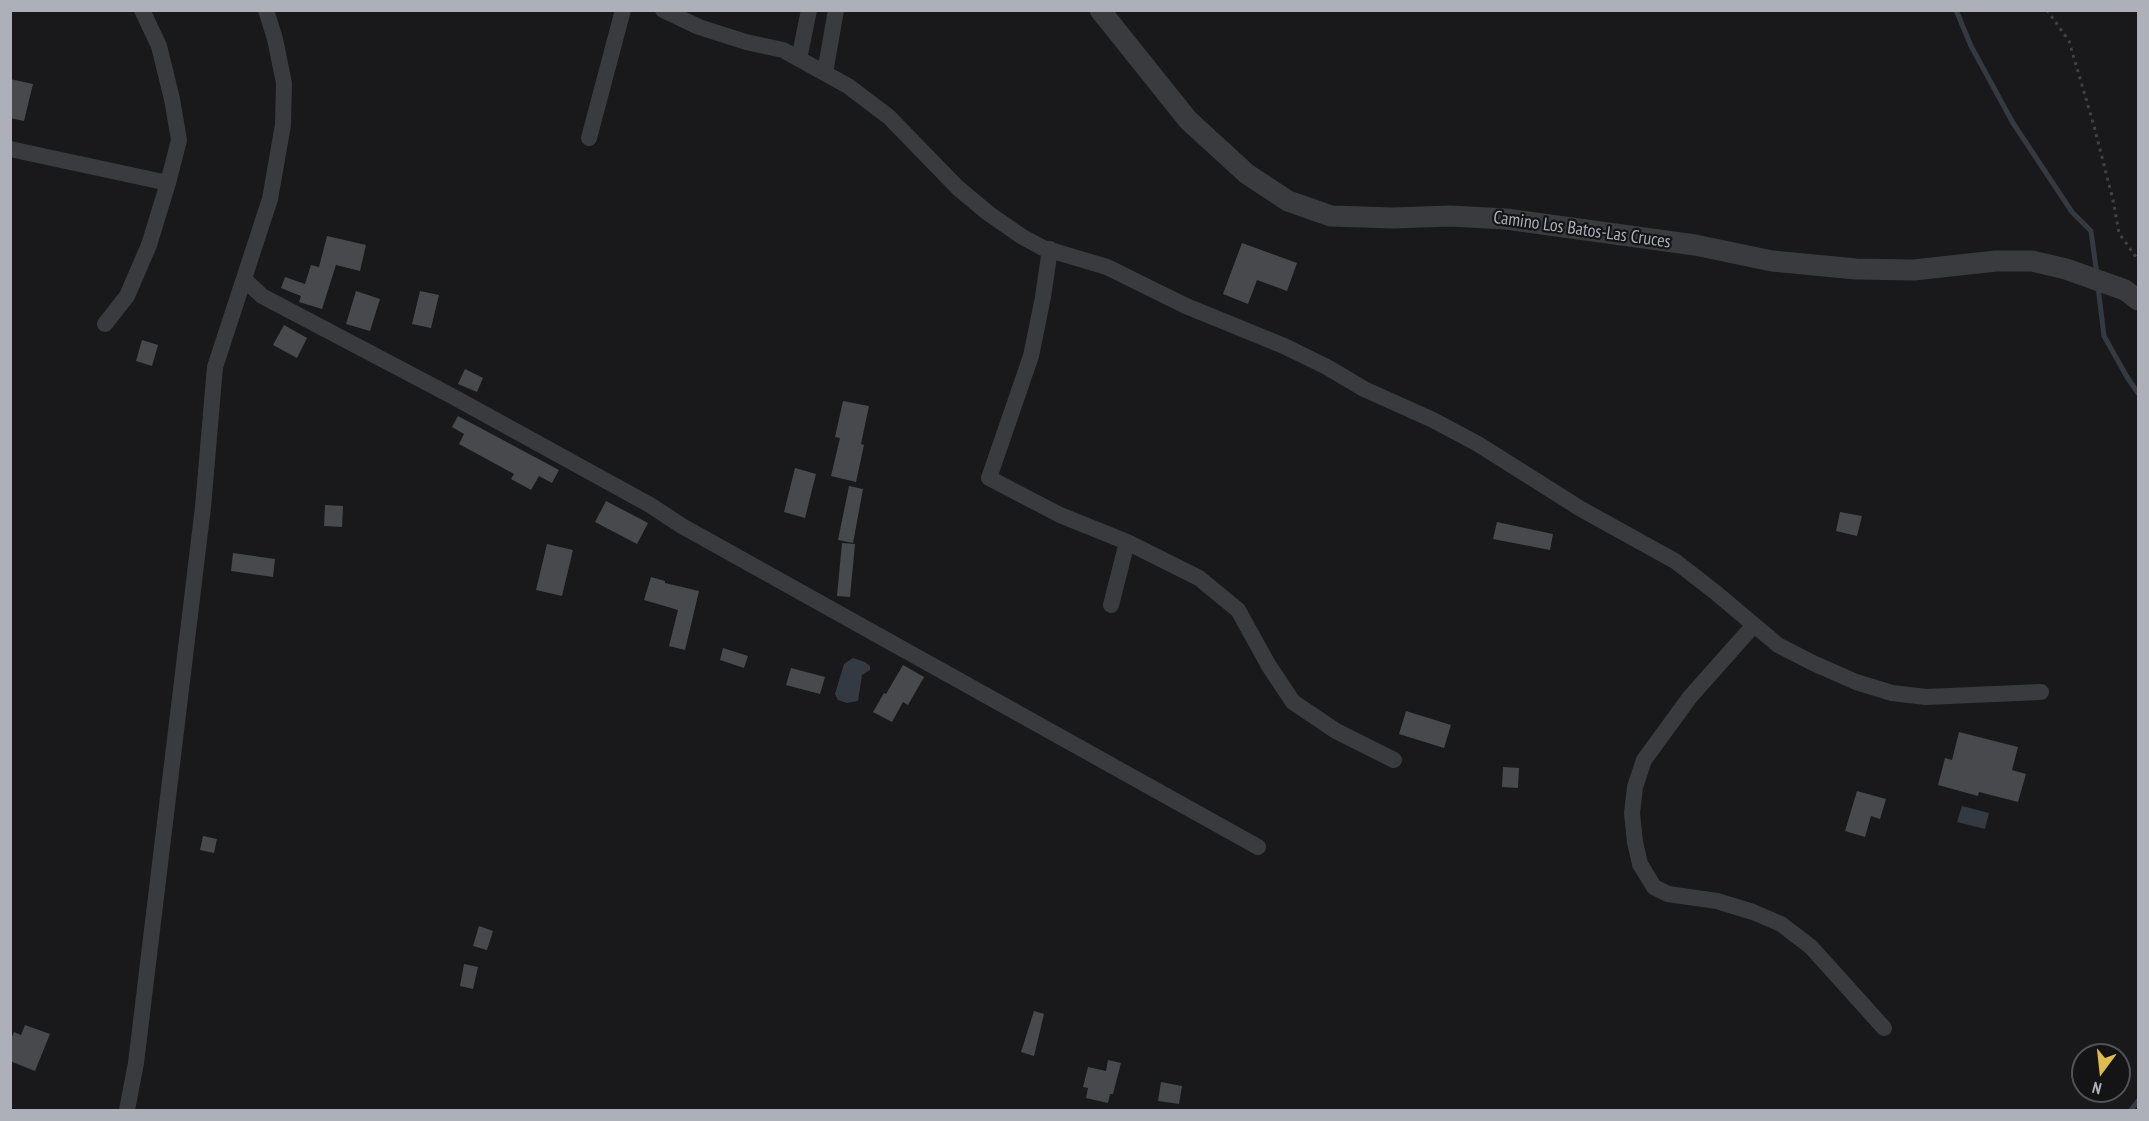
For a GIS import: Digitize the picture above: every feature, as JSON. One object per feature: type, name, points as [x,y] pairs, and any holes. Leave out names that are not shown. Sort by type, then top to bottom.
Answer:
[{"type":"street","points":[[105,324],[127,296],[148,245],[179,140],[159,46],[142,10]]},
{"type":"street","points":[[126,1110],[135,1063],[190,619],[203,507],[215,367],[270,199],[282,125],[284,84],[275,39],[266,10]]},
{"type":"street","points":[[588,138],[623,10]]},
{"type":"street","points":[[663,10],[699,27],[746,42],[783,50],[848,86],[889,117],[958,188],[1021,236],[1043,248],[1107,267],[1186,306],[1284,346],[1327,367],[1364,389],[1433,420],[1478,444],[1581,509],[1675,561],[1715,591],[1778,645],[1813,663],[1856,682],[1892,693],[1926,697],[2041,692]]},
{"type":"street","points":[[799,59],[809,10]]},
{"type":"street","points":[[825,73],[836,10]]},
{"type":"street","name":"Camino Los Batos-Las Cruces","points":[[1100,10],[1188,120],[1247,174],[1288,201],[1331,216],[1393,218],[1450,216],[1506,219],[1695,245],[1772,261],[1856,269],[1914,270],[1996,261],[2032,261],[2066,269],[2132,295]]},
{"type":"street","points":[[10,149],[168,183]]},
{"type":"street","points":[[1050,249],[1043,297],[1030,356],[989,478],[1060,515],[1127,543],[1199,578],[1238,610],[1269,666],[1293,702],[1336,731],[1394,760]]},
{"type":"street","points":[[244,279],[262,296],[450,395],[650,505],[682,526],[1258,846]]},
{"type":"street","points":[[1111,605],[1127,543]]},
{"type":"street","points":[[1754,626],[1690,697],[1644,760],[1635,788],[1632,813],[1640,864],[1654,887],[1668,894],[1717,901],[1753,912],[1781,924],[1811,947],[1884,1028]]},
{"type":"path","points":[[2047,10],[2069,41],[2113,200],[2119,233],[2139,260]]},
{"type":"shaded area","points":[[853,658],[865,662],[870,666],[870,670],[862,675],[858,701],[847,703],[838,700],[835,694],[844,664]]},
{"type":"shaded area","points":[[1962,806],[1989,813],[1985,829],[1957,822]]},
{"type":"building","points":[[10,79],[33,84],[24,121],[10,118]]},
{"type":"building","points":[[327,236],[366,245],[360,271],[336,265],[322,309],[299,302],[301,296],[281,288],[285,277],[305,284],[311,265],[319,267]]},
{"type":"building","points":[[1242,243],[1297,263],[1287,291],[1257,280],[1248,304],[1223,294]]},
{"type":"building","points":[[356,291],[380,299],[370,331],[346,324]]},
{"type":"building","points":[[420,291],[439,295],[431,328],[412,324]]},
{"type":"building","points":[[284,325],[307,338],[297,358],[273,345]]},
{"type":"building","points":[[142,340],[158,345],[152,366],[136,361]]},
{"type":"building","points":[[465,369],[483,378],[477,392],[458,384]]},
{"type":"building","points":[[843,401],[869,406],[856,482],[831,476],[840,438],[835,437]]},
{"type":"building","points":[[458,416],[559,470],[552,483],[539,476],[531,490],[511,479],[514,474],[459,444],[464,434],[452,427]]},
{"type":"building","points":[[795,468],[816,474],[805,518],[784,512]]},
{"type":"building","points":[[849,486],[863,489],[853,543],[838,540]]},
{"type":"building","points":[[606,501],[648,523],[637,544],[595,522]]},
{"type":"building","points":[[325,505],[343,506],[342,527],[324,526]]},
{"type":"building","points":[[1840,512],[1862,516],[1857,536],[1836,531]]},
{"type":"building","points":[[1497,522],[1553,534],[1550,550],[1493,539]]},
{"type":"building","points":[[842,543],[855,544],[850,597],[837,596]]},
{"type":"building","points":[[547,544],[573,550],[562,596],[536,590]]},
{"type":"building","points":[[233,553],[275,559],[273,577],[231,571]]},
{"type":"building","points":[[651,577],[665,581],[665,583],[699,591],[685,650],[669,646],[678,610],[644,600]]},
{"type":"building","points":[[723,648],[748,656],[744,668],[720,660]]},
{"type":"building","points":[[903,665],[924,677],[908,705],[903,702],[892,722],[873,712]]},
{"type":"building","points":[[791,668],[825,677],[820,694],[786,685]]},
{"type":"building","points":[[1406,711],[1451,725],[1444,748],[1399,734]]},
{"type":"building","points":[[1959,732],[2018,747],[2012,770],[2026,774],[2018,802],[1979,792],[1978,796],[1938,785],[1945,758],[1952,760]]},
{"type":"building","points":[[1503,767],[1519,768],[1518,788],[1502,787]]},
{"type":"building","points":[[1857,791],[1886,799],[1880,819],[1871,816],[1865,837],[1845,831]]},
{"type":"building","points":[[203,836],[217,839],[214,853],[200,850]]},
{"type":"building","points":[[479,926],[493,931],[487,950],[473,946]]},
{"type":"building","points":[[464,964],[478,967],[473,989],[460,986]]},
{"type":"building","points":[[1034,1011],[1044,1014],[1034,1056],[1021,1052]]},
{"type":"building","points":[[25,1025],[50,1034],[35,1071],[10,1061],[10,1041],[14,1032],[21,1035]]},
{"type":"building","points":[[1108,1060],[1121,1063],[1113,1094],[1110,1094],[1108,1103],[1086,1098],[1088,1088],[1083,1087],[1088,1067],[1106,1071]]},
{"type":"building","points":[[1161,1082],[1182,1086],[1179,1104],[1158,1101]]},
{"type":"waterway","points":[[1956,10],[1971,46],[2013,123],[2072,212],[2091,231],[2097,275]]},
{"type":"waterway","points":[[2098,287],[2104,336],[2138,393]]},
{"type":"waterway","points":[[2131,1110],[2138,1101]]}]
